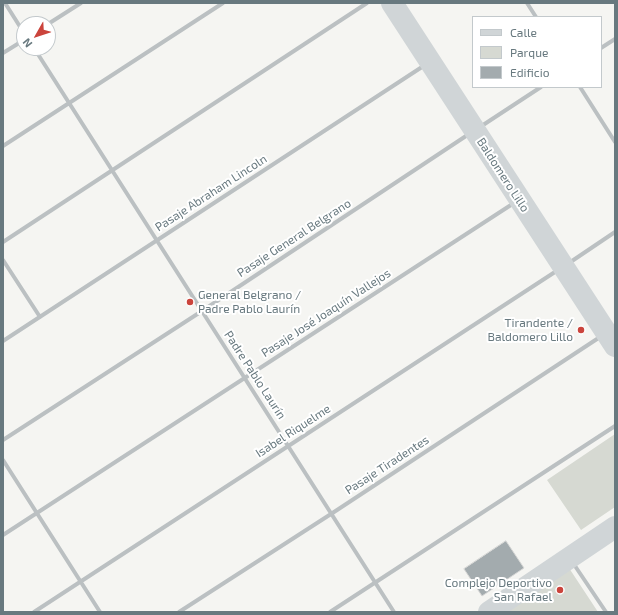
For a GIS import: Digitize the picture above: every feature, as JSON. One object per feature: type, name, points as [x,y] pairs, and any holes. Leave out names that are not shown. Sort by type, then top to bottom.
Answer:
[{"type":"street","points":[[5,3],[16,20]]},
{"type":"street","points":[[56,19],[81,3]]},
{"type":"street","points":[[3,146],[223,3]]},
{"type":"street","points":[[3,242],[367,3]]},
{"type":"street","name":"Baldomero Lillo","points":[[392,3],[611,340]]},
{"type":"street","points":[[527,3],[535,16]]},
{"type":"street","points":[[602,47],[615,39]]},
{"type":"street","points":[[3,54],[16,45]]},
{"type":"street","name":"Padre Pablo Laurín","points":[[39,56],[394,612]]},
{"type":"street","name":"Pasaje Abraham Lincoln","points":[[3,341],[430,62]]},
{"type":"street","name":"Pasaje General Belgrano","points":[[3,440],[202,311],[540,88]]},
{"type":"street","points":[[581,88],[615,142]]},
{"type":"street","name":"Pasaje José Joaquín Vallejos","points":[[3,535],[520,200]]},
{"type":"street","name":"Isabel Riquelme","points":[[34,612],[615,232]]},
{"type":"street","points":[[3,260],[40,317]]},
{"type":"street","name":"Pasaje Tiradentes","points":[[179,612],[331,514],[611,340]]},
{"type":"street","points":[[330,612],[615,426]]},
{"type":"street","points":[[3,460],[100,612]]},
{"type":"street","points":[[489,612],[615,527]]},
{"type":"street","points":[[570,558],[606,612]]},
{"type":"green space","points":[[615,434],[615,507],[581,530],[547,480]]},
{"type":"green space","name":"Complejo Deportivo San Rafael","points":[[569,568],[598,612],[504,612]]},
{"type":"building","points":[[506,541],[524,568],[482,596],[464,569]]},
{"type":"place","name":"General Belgrano / Padre Pablo Laurín","points":[[190,302]]},
{"type":"place","name":"Tirandente / Baldomero Lillo","points":[[581,330]]},
{"type":"place","name":"Complejo Deportivo San Rafael","points":[[560,590]]}]
